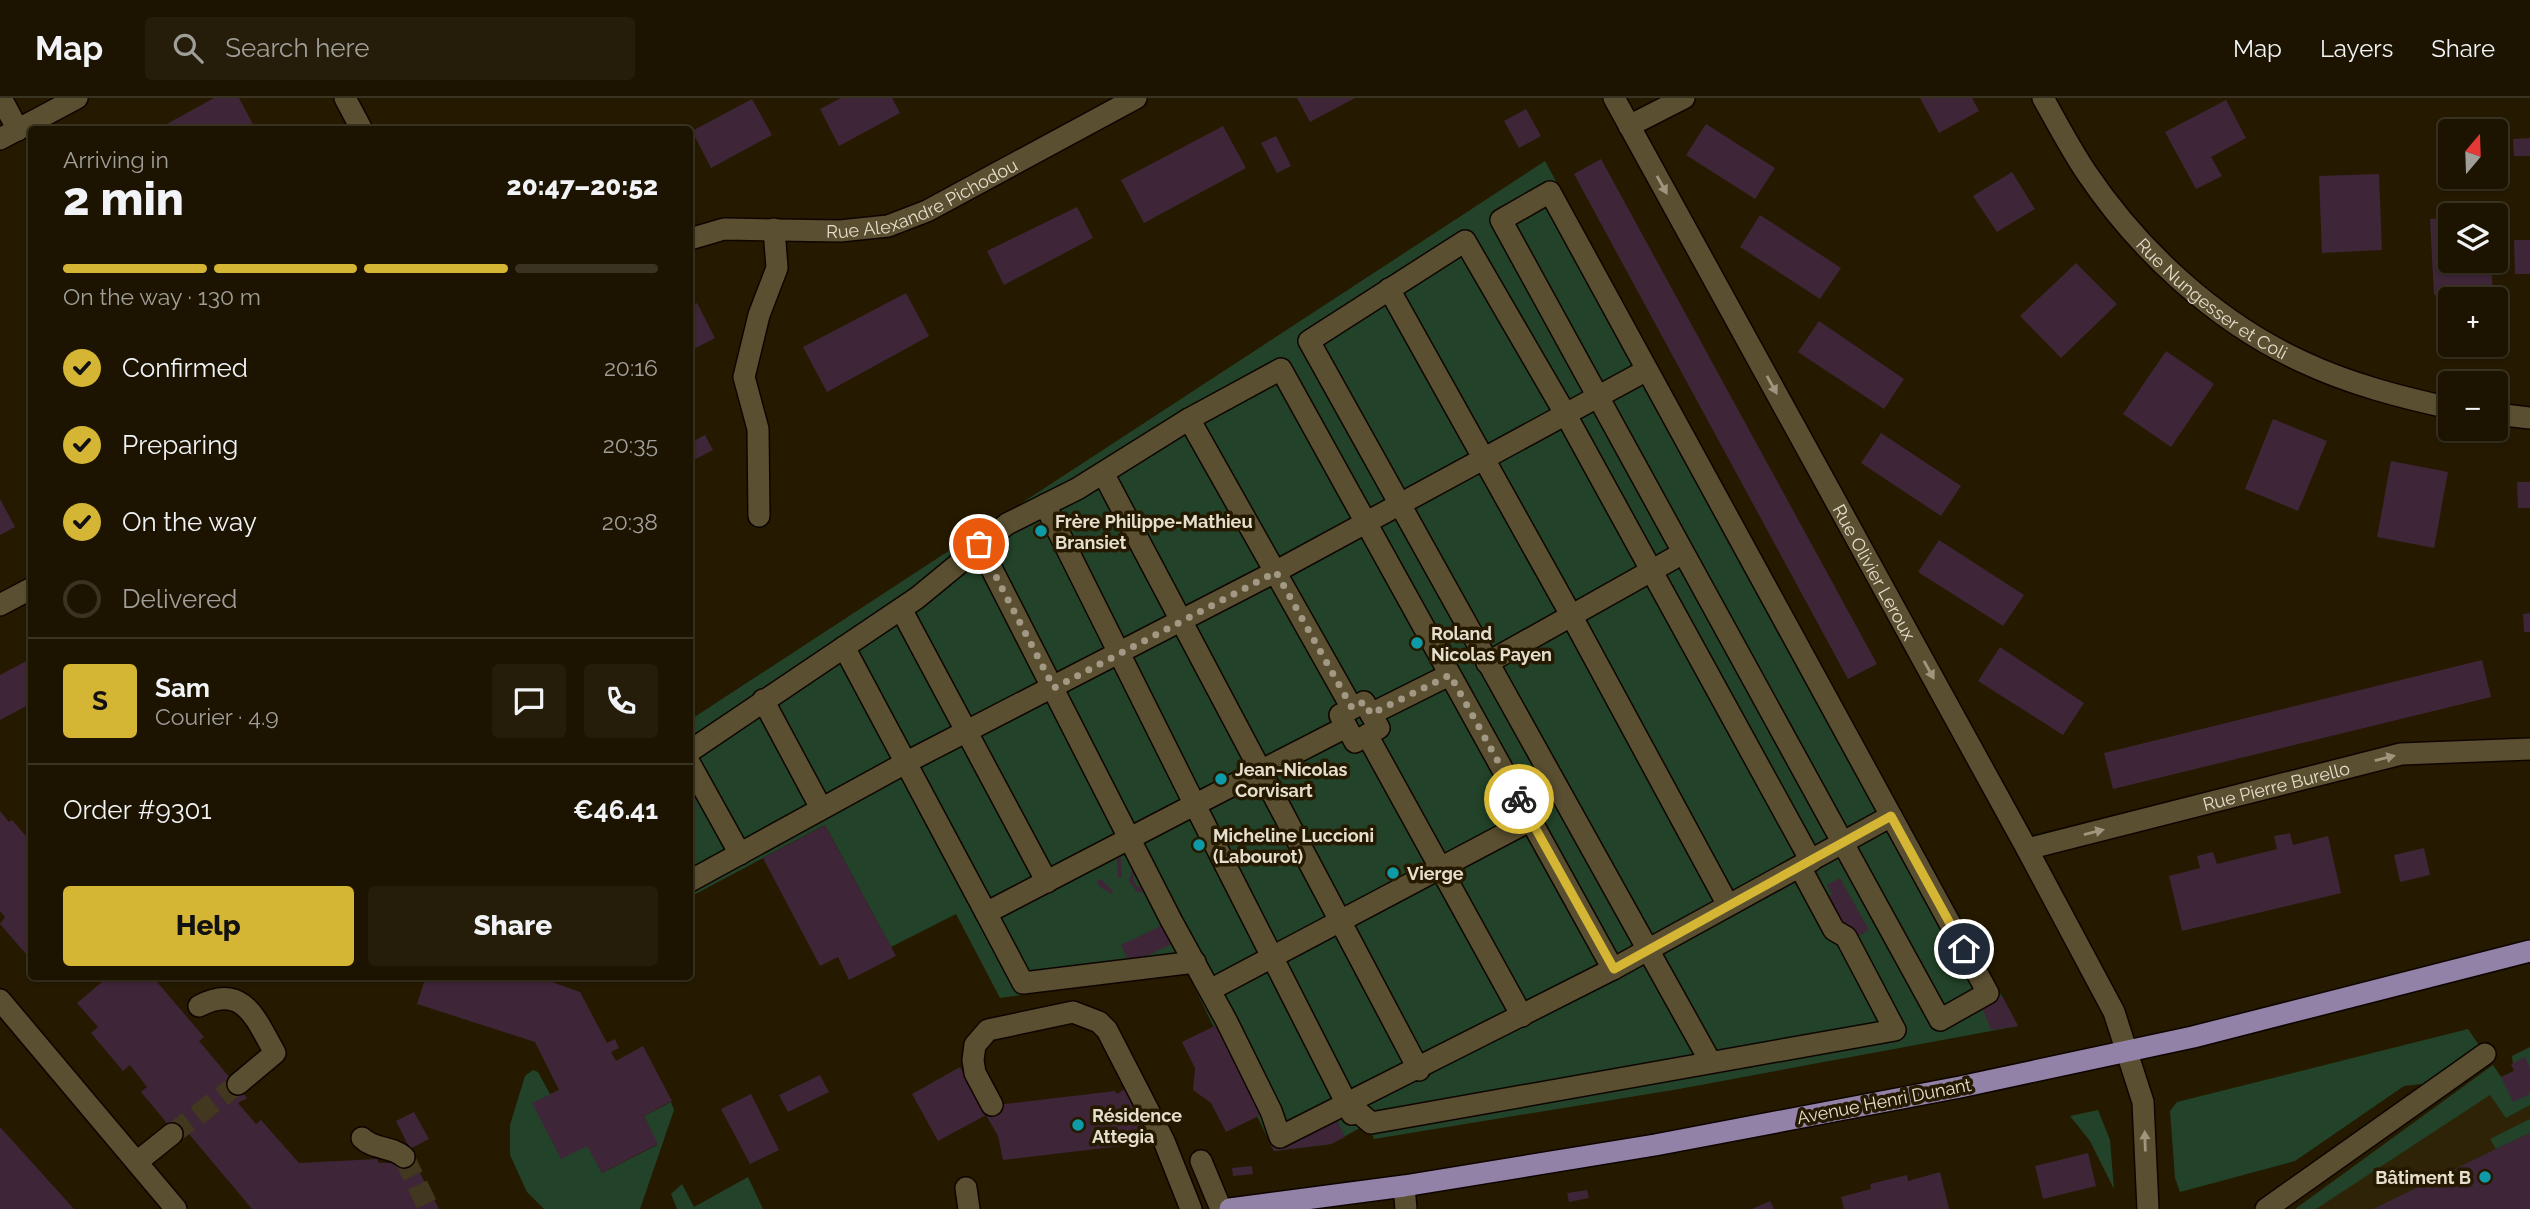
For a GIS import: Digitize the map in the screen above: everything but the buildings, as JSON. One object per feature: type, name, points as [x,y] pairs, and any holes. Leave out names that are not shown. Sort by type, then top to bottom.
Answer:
[{"type":"main road","name":"Avenue Henri Dunant","points":[[1230,1209],[1294,1205],[1668,1143],[1972,1084],[2129,1050],[2530,951]]},
{"type":"street","points":[[1,98],[9,135],[77,98]]},
{"type":"street","points":[[345,98],[360,126]]},
{"type":"street","name":"Rue Alexandre Pichodou","points":[[693,238],[724,229],[840,231],[888,226],[927,211],[1136,98]]},
{"type":"street","name":"Rue Olivier Leroux","points":[[1614,98],[2027,849],[2113,1012],[2129,1050],[2144,1102],[2148,1209]]},
{"type":"street","points":[[1629,126],[1684,98]]},
{"type":"street","name":"Rue Nungesser et Coli","points":[[2043,98],[2086,172],[2131,230],[2179,279],[2207,302],[2304,362],[2389,394],[2438,405]]},
{"type":"street","points":[[1550,192],[1647,370],[1988,993],[1940,1020],[1501,220],[1550,192]]},
{"type":"street","points":[[759,516],[758,429],[744,377],[759,315],[777,268],[774,229]]},
{"type":"street","points":[[1348,1103],[1371,1123],[1895,1030],[1846,937],[1834,930],[1805,864],[1651,571],[1566,415],[1465,241],[1309,341],[1710,1061]]},
{"type":"street","points":[[1389,289],[1572,615],[1728,905]]},
{"type":"street","points":[[693,749],[901,609],[1007,524],[1103,473],[1189,419],[1281,369],[1614,969]]},
{"type":"street","points":[[693,879],[907,762],[1182,622],[1402,505],[1647,370]]},
{"type":"street","points":[[2508,416],[2530,418]]},
{"type":"street","points":[[1189,419],[1522,1016]]},
{"type":"street","points":[[1103,473],[1419,1069]]},
{"type":"street","points":[[1045,505],[1359,1129]]},
{"type":"street","points":[[979,544],[1171,920],[1210,990],[1271,1111],[1280,1137],[1614,969],[1891,816]]},
{"type":"street","points":[[1487,663],[1683,553]]},
{"type":"street","points":[[0,604],[28,590]]},
{"type":"street","points":[[901,609],[1047,882]]},
{"type":"street","points":[[844,648],[1023,983],[1195,962]]},
{"type":"street","points":[[986,913],[1450,675]]},
{"type":"street","points":[[763,700],[821,808]]},
{"type":"street","name":"Rue Pierre Burello","points":[[2027,849],[2401,754],[2530,749]]},
{"type":"street","points":[[693,769],[740,854]]},
{"type":"street","points":[[1210,990],[1531,820]]},
{"type":"street","points":[[199,1006],[224,996],[235,999],[254,1017],[275,1053],[238,1084]]},
{"type":"street","points":[[0,1000],[176,1209]]},
{"type":"street","points":[[992,1105],[975,1073],[973,1060],[975,1045],[988,1030],[1073,1012],[1099,1021],[1107,1030],[1164,1141],[1191,1209]]},
{"type":"street","points":[[2266,1209],[2485,1054]]},
{"type":"street","points":[[137,1162],[173,1134]]},
{"type":"street","points":[[362,1138],[369,1145],[385,1148],[404,1157]]},
{"type":"street","points":[[1201,1161],[1221,1209]]},
{"type":"street","points":[[1404,1186],[1406,1209]]},
{"type":"shaded area","points":[[2530,1047],[2530,1209],[2295,1209],[2493,1065],[2501,1077],[2514,1071],[2512,1056]]},
{"type":"green space","points":[[1545,161],[2018,1026],[1679,1089],[1374,1139],[1367,1124],[1331,1144],[1274,1151],[1187,972],[1000,998],[956,914],[891,947],[825,825],[693,895],[693,718]]},
{"type":"green space","points":[[2468,1029],[2483,1051],[2430,1083],[2404,1086],[2295,1161],[2180,1192],[2175,1178],[2170,1111],[2177,1102]]},
{"type":"green space","points":[[2530,1047],[2530,1105],[2506,1118],[2490,1095],[2316,1209],[2295,1209],[2493,1065],[2501,1077],[2514,1071],[2512,1056]]},
{"type":"green space","points":[[533,1070],[538,1072],[550,1094],[559,1090],[602,1173],[657,1145],[644,1116],[671,1102],[674,1110],[640,1209],[544,1209],[527,1192],[510,1155],[510,1125],[525,1076]]},
{"type":"green space","points":[[2098,1110],[2110,1140],[2114,1189],[2090,1141],[2070,1116]]},
{"type":"green space","points":[[2530,1119],[2530,1133],[2496,1149],[2490,1139]]},
{"type":"green space","points":[[748,1177],[763,1209],[677,1209],[671,1194],[682,1184],[694,1207]]},
{"type":"tunnel","points":[[172,1134],[238,1084]]},
{"type":"tunnel","points":[[404,1157],[429,1209]]},
{"type":"way so far","points":[[979,544],[1054,688],[1276,572],[1352,708],[1364,702],[1371,714],[1450,675],[1519,799]]},
{"type":"place","name":"Frère Philippe-Mathieu Bransiet","points":[[1041,531]]},
{"type":"place","name":"Roland Nicolas Payen","points":[[1417,643]]},
{"type":"place","name":"Jean-Nicolas Corvisart","points":[[1221,779]]},
{"type":"place","name":"Micheline Luccioni (Labourot)","points":[[1199,845]]},
{"type":"place","name":"Vierge","points":[[1393,873]]},
{"type":"place","name":"Résidence Attegia","points":[[1078,1125]]},
{"type":"place","name":"Bâtiment B","points":[[2485,1177]]},
{"type":"route","points":[[1519,799],[1614,969],[1891,816],[1964,949]]}]
